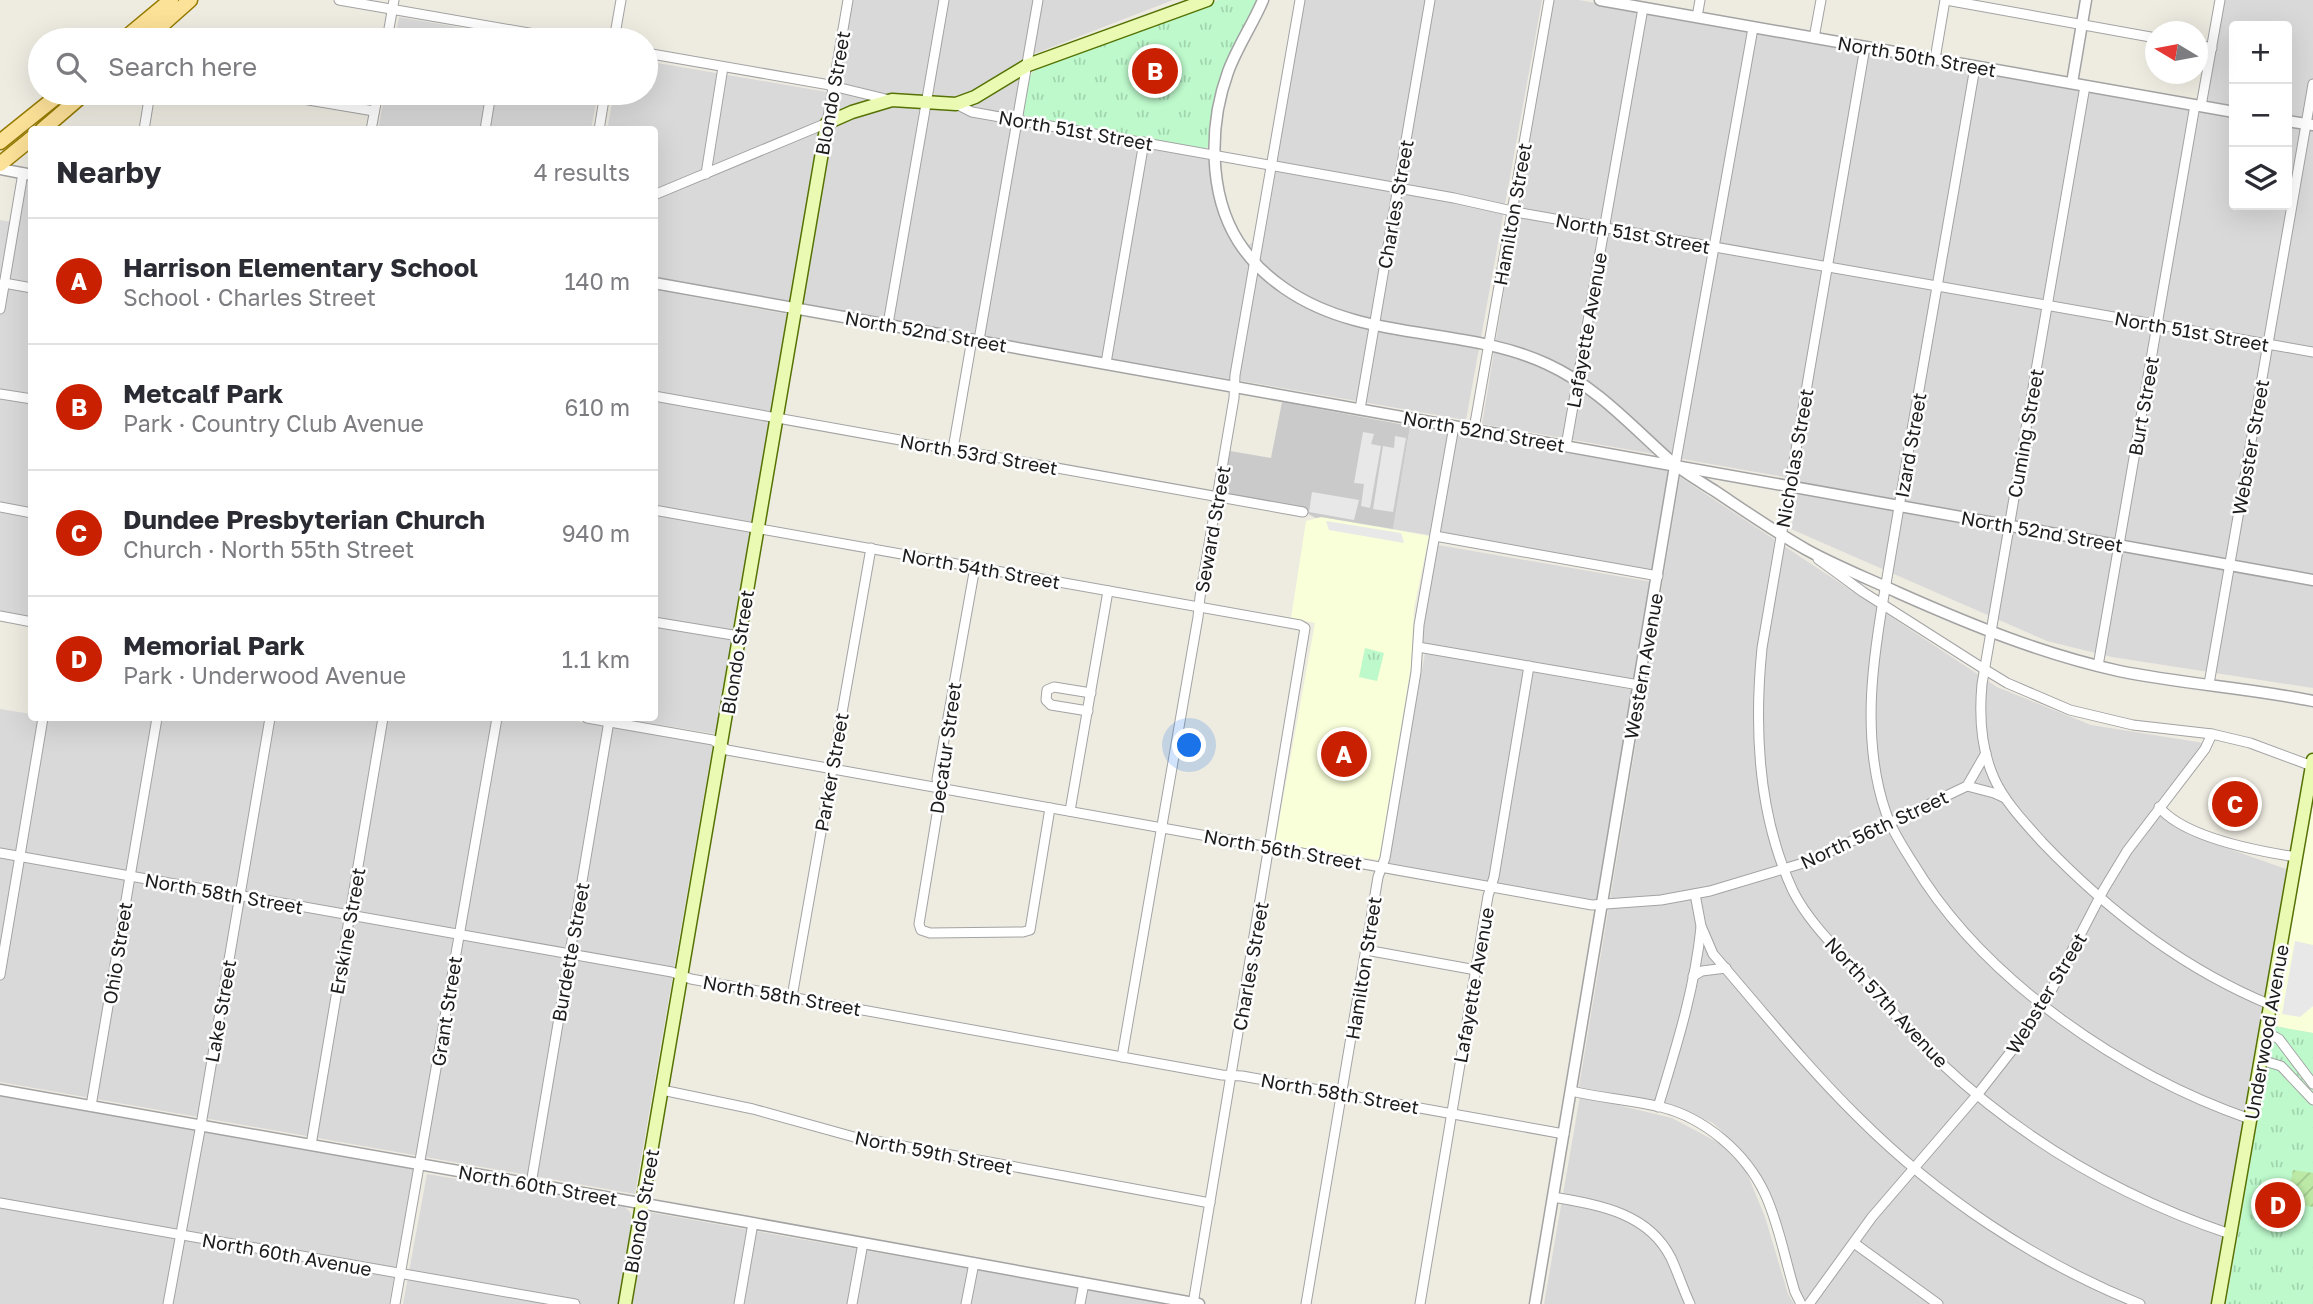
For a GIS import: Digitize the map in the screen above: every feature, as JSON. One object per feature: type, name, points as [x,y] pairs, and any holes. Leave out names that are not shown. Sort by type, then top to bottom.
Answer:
[{"type":"main road","points":[[137,28],[171,0]]},
{"type":"main road","points":[[165,28],[190,0]]},
{"type":"main road","points":[[827,123],[892,100],[956,104],[975,97],[1028,65],[1207,0]]},
{"type":"main road","points":[[0,142],[46,105]]},
{"type":"main road","points":[[47,126],[71,105]]},
{"type":"main road","name":"Blondo Street","points":[[625,1304],[827,123]]},
{"type":"main road","points":[[0,164],[28,141]]},
{"type":"main road","name":"Underwood Avenue","points":[[2218,1304],[2312,763]]},
{"type":"street","points":[[339,0],[393,5],[497,28]]},
{"type":"street","points":[[616,28],[621,0]]},
{"type":"street","name":"Blondo Street","points":[[827,123],[848,0]]},
{"type":"street","points":[[888,324],[944,0]]},
{"type":"street","points":[[953,449],[1028,65],[1038,0]]},
{"type":"street","points":[[1263,0],[1225,82],[1218,116],[1216,155],[1218,187],[1226,215],[1239,243],[1254,264],[1279,285],[1312,305],[1342,318],[1489,346],[1537,360],[1578,380],[1611,405],[1675,466],[1808,551],[1882,604],[2007,682],[2070,710],[2133,725],[2212,734],[2312,763]]},
{"type":"street","points":[[1253,24],[1271,0]]},
{"type":"street","name":"Seward Street","points":[[1122,1057],[1300,0]]},
{"type":"street","name":"Charles Street","points":[[1360,409],[1430,0]]},
{"type":"street","name":"Hamilton Street","points":[[1474,429],[1549,0]]},
{"type":"street","name":"North 50th Street","points":[[1601,0],[2229,111]]},
{"type":"street","points":[[1697,18],[1700,0]]},
{"type":"street","points":[[1814,38],[1821,0]]},
{"type":"street","points":[[1935,60],[1945,0],[2145,36]]},
{"type":"street","points":[[2072,83],[2086,0]]},
{"type":"street","name":"Burt Street","points":[[2098,666],[2157,325],[2220,0]]},
{"type":"street","points":[[389,28],[393,5]]},
{"type":"street","name":"Lafayette Avenue","points":[[1566,446],[1643,8]]},
{"type":"street","name":"Western Avenue","points":[[1535,1304],[1675,466],[1753,28]]},
{"type":"street","name":"Nicholas Street","points":[[1785,870],[1769,816],[1758,729],[1762,648],[1865,47]]},
{"type":"street","points":[[2208,47],[2212,48]]},
{"type":"street","points":[[658,56],[833,86],[892,100]]},
{"type":"street","points":[[706,174],[723,67]]},
{"type":"street","name":"Izard Street","points":[[1976,67],[1882,604],[1872,692],[1871,732],[1876,772],[1891,823],[1922,879],[1953,920],[1994,963],[2043,1005],[2095,1041],[2150,1074],[2250,1119]]},
{"type":"street","name":"Webster Street","points":[[2209,684],[2309,125],[2313,85]]},
{"type":"street","name":"Cuming Street","points":[[2007,799],[1994,779],[1986,754],[1981,708],[1984,669],[2085,86]]},
{"type":"street","name":"North 51st Street","points":[[956,104],[972,111],[1017,120],[1604,228],[2313,352]]},
{"type":"street","points":[[145,126],[148,105]]},
{"type":"street","points":[[338,105],[374,111]]},
{"type":"street","points":[[372,126],[375,105]]},
{"type":"street","points":[[486,126],[489,105]]},
{"type":"street","points":[[600,126],[603,105]]},
{"type":"street","points":[[658,193],[827,123]]},
{"type":"street","points":[[1106,363],[1144,142]]},
{"type":"street","points":[[0,169],[27,174],[0,309]]},
{"type":"street","points":[[4,283],[28,287]]},
{"type":"street","name":"North 52nd Street","points":[[658,284],[2313,580]]},
{"type":"street","points":[[0,394],[28,398]]},
{"type":"street","name":"North 53rd Street","points":[[658,397],[1303,512]]},
{"type":"street","name":"Hamilton Street","points":[[1306,1304],[1378,877],[1385,858],[1412,698],[1419,625],[1454,426]]},
{"type":"street","points":[[0,507],[28,512]]},
{"type":"street","name":"North 54th Street","points":[[658,511],[1305,628]]},
{"type":"street","points":[[1435,536],[1658,576]]},
{"type":"street","name":"Parker Street","points":[[792,997],[871,548]]},
{"type":"street","points":[[1808,551],[1991,633],[2044,651],[2147,676],[2313,701]]},
{"type":"street","name":"Decatur Street","points":[[975,567],[937,779],[940,796],[919,924],[921,930],[943,933],[1030,930],[1051,808]]},
{"type":"street","points":[[1070,811],[1108,591]]},
{"type":"street","points":[[0,617],[28,621]]},
{"type":"street","points":[[658,623],[739,636]]},
{"type":"street","name":"Charles Street","points":[[1195,1304],[1305,628]]},
{"type":"street","points":[[1418,647],[1639,685]]},
{"type":"street","name":"Lafayette Avenue","points":[[1420,1304],[1529,666]]},
{"type":"street","points":[[1087,711],[1051,705],[1045,694],[1054,687],[1091,693]]},
{"type":"street","points":[[0,975],[43,721]]},
{"type":"street","name":"Ohio Street","points":[[91,1106],[156,721]]},
{"type":"street","name":"Lake Street","points":[[168,1304],[269,721]]},
{"type":"street","name":"Erskine Street","points":[[311,1145],[382,721]]},
{"type":"street","name":"Grant Street","points":[[395,1304],[495,721]]},
{"type":"street","name":"North 56th Street","points":[[609,721],[713,740],[727,750],[1592,905],[1661,900],[1695,894],[1785,870],[1834,851],[1967,786],[1986,754]]},
{"type":"street","name":"Burdette Street","points":[[531,1184],[609,721]]},
{"type":"street","name":"Webster Street","points":[[1809,1304],[1872,1217],[1977,1095],[2016,1045],[2043,1005],[2127,851],[2204,750],[2212,734]]},
{"type":"street","name":"North 56th Street","points":[[1967,786],[2007,799]]},
{"type":"street","points":[[2007,799],[2038,836],[2099,898],[2176,955],[2270,1004]]},
{"type":"street","points":[[2159,807],[2171,818],[2204,834],[2252,849],[2296,857]]},
{"type":"street","name":"North 58th Street","points":[[0,853],[459,934],[1122,1057],[1564,1134]]},
{"type":"street","name":"North 57th Avenue","points":[[1785,870],[1800,903],[1845,958],[1912,1034],[1977,1095],[2015,1124],[2090,1172],[2157,1206],[2230,1234]]},
{"type":"street","points":[[1695,894],[1701,926],[1713,954],[1850,1109],[1914,1167],[1990,1224],[2046,1258],[2140,1304]]},
{"type":"street","points":[[1658,1107],[1693,976],[1701,926]]},
{"type":"street","points":[[1366,950],[1476,970]]},
{"type":"street","points":[[1693,976],[1702,971],[1726,968]]},
{"type":"street","points":[[2266,1032],[2279,1039],[2313,1084]]},
{"type":"street","points":[[2261,1060],[2281,1066],[2313,1100]]},
{"type":"street","name":"North 60th Street","points":[[0,1090],[863,1242],[1195,1304]]},
{"type":"street","name":"North 59th Street","points":[[662,1090],[753,1109],[854,1138],[1210,1203]]},
{"type":"street","points":[[1571,1091],[1658,1107],[1705,1127],[1728,1144],[1749,1168],[1770,1207],[1794,1292],[1801,1304]]},
{"type":"street","points":[[1553,1197],[1615,1210],[1644,1226],[1667,1252],[1690,1304]]},
{"type":"street","name":"North 60th Avenue","points":[[0,1203],[575,1304]]},
{"type":"street","points":[[739,1304],[754,1223]]},
{"type":"street","points":[[852,1304],[863,1242]]},
{"type":"street","points":[[1854,1243],[1938,1304]]},
{"type":"street","points":[[966,1304],[974,1263]]},
{"type":"street","points":[[1080,1304],[1084,1283]]},
{"type":"shaded area","points":[[852,0],[1173,0],[1034,54],[1020,127],[1218,159],[1224,205],[1245,247],[1253,242],[1298,0],[1542,0],[1466,420],[799,304]]},
{"type":"shaded area","points":[[1552,0],[1579,0],[2201,112],[2204,110],[2224,0],[2313,0],[2313,688],[2112,657],[2047,641],[1791,529],[1800,481],[1482,424]]},
{"type":"shaded area","points":[[399,17],[463,28],[397,28]]},
{"type":"shaded area","points":[[658,63],[827,92],[790,301],[658,279],[658,126],[608,126],[612,105],[658,105]]},
{"type":"shaded area","points":[[383,105],[596,105],[592,126],[379,126]]},
{"type":"shaded area","points":[[28,177],[28,617],[0,612],[0,220],[19,223]]},
{"type":"shaded area","points":[[658,291],[787,314],[716,734],[636,721],[658,721]]},
{"type":"shaded area","points":[[1282,402],[1410,426],[1393,529],[1316,518],[1295,507],[1223,492],[1230,451],[1271,458]]},
{"type":"shaded area","points":[[1410,426],[1671,471],[1656,573],[1393,529]]},
{"type":"shaded area","points":[[1363,432],[1374,434],[1371,444],[1381,446],[1370,508],[1361,506],[1364,484],[1354,483]]},
{"type":"shaded area","points":[[1395,436],[1406,438],[1393,512],[1373,509],[1383,446],[1394,448]]},
{"type":"shaded area","points":[[1680,477],[1997,687],[2091,725],[2204,743],[2151,810],[2190,835],[2289,870],[2212,1304],[1806,1304],[1800,1293],[1771,1198],[1742,1150],[1713,1123],[1670,1104],[1579,1087]]},
{"type":"shaded area","points":[[1312,492],[1359,500],[1354,520],[1309,512]]},
{"type":"shaded area","points":[[1321,517],[1429,536],[1414,608],[1411,666],[1379,860],[1275,843],[1315,623],[1291,618],[1306,521]]},
{"type":"shaded area","points":[[1326,521],[1401,533],[1404,543],[1329,530]]},
{"type":"shaded area","points":[[1438,545],[1652,582],[1636,680],[1422,643]]},
{"type":"shaded area","points":[[1425,653],[1633,690],[1596,900],[1387,864]]},
{"type":"shaded area","points":[[0,709],[28,714],[28,721],[576,721],[713,744],[635,1194],[0,1082]]},
{"type":"shaded area","points":[[2313,805],[2313,1033],[2274,1026]]},
{"type":"shaded area","points":[[2295,941],[2313,945],[2313,1006],[2300,1017],[2282,1014]]},
{"type":"shaded area","points":[[0,1095],[414,1168],[389,1304],[0,1304]]},
{"type":"shaded area","points":[[1580,1096],[1672,1118],[1719,1143],[1746,1171],[1765,1217],[1788,1294],[1794,1304],[1544,1304]]},
{"type":"shaded area","points":[[427,1174],[625,1207],[630,1212],[632,1222],[618,1304],[403,1304]]},
{"type":"shaded area","points":[[648,1212],[1168,1304],[631,1304]]},
{"type":"green space","points":[[1219,0],[1259,0],[1237,42],[1208,147],[1203,149],[1021,117],[1029,76],[1035,70]]},
{"type":"green space","points":[[1365,648],[1384,653],[1377,681],[1359,677]]},
{"type":"green space","points":[[2274,1026],[2313,1033],[2313,1304],[2226,1304]]},
{"type":"green space","points":[[2293,1170],[2313,1173],[2313,1207],[2287,1202]]},
{"type":"place","name":"Metcalf Park","points":[[1155,71]]},
{"type":"place","name":"Harrison Elementary School","points":[[1344,754]]},
{"type":"place","name":"Dundee Presbyterian Church","points":[[2235,804]]},
{"type":"place","name":"Memorial Park","points":[[2278,1205]]}]
